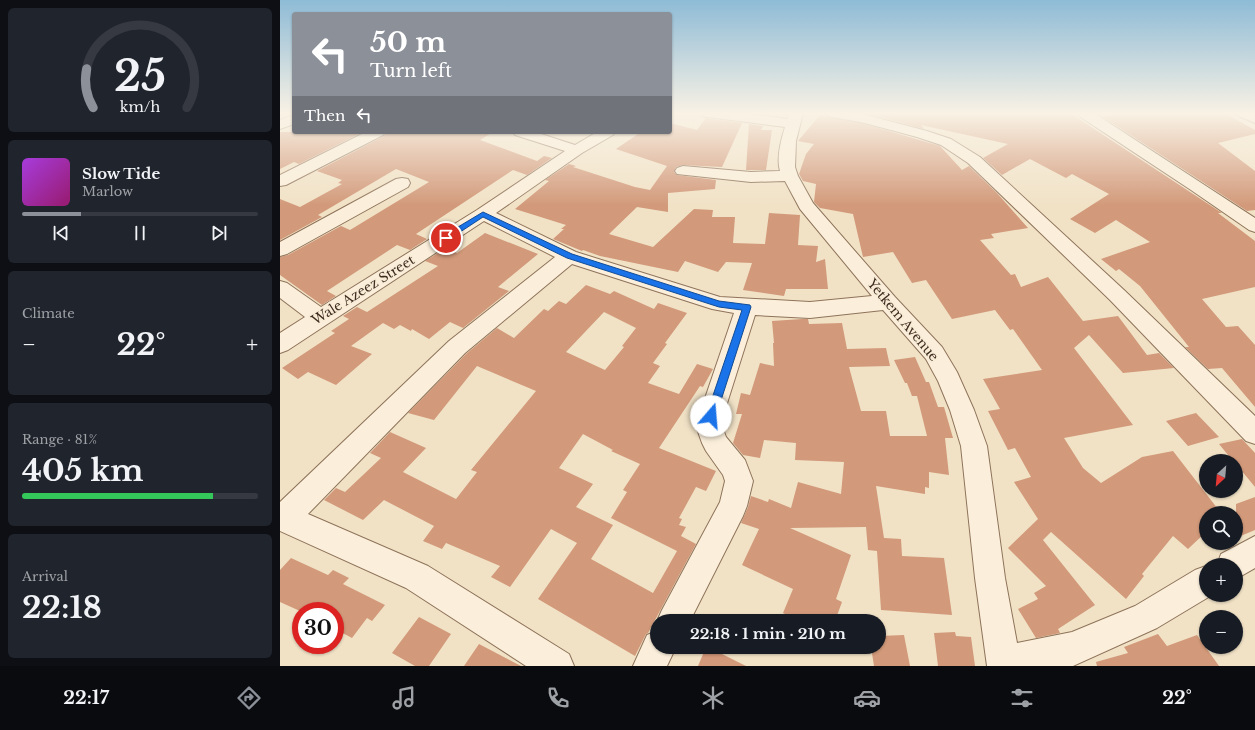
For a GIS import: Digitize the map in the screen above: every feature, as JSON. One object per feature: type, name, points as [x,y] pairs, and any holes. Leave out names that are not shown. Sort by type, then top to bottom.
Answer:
[{"type":"street","points":[[280,181],[354,144]]},
{"type":"street","points":[[558,144],[577,150]]},
{"type":"street","name":"Wale Azeez Street","points":[[280,344],[483,214],[587,144]]},
{"type":"street","name":"Yetkem Avenue","points":[[788,144],[787,167],[790,176],[806,206],[888,302],[934,353],[949,379],[974,446],[990,578],[1004,664]]},
{"type":"street","points":[[949,144],[974,160],[1117,295],[1255,433]]},
{"type":"street","points":[[1132,144],[1255,226]]},
{"type":"street","points":[[684,171],[744,176],[790,176]]},
{"type":"street","points":[[280,250],[402,183]]},
{"type":"street","points":[[483,214],[569,256],[719,304],[810,310],[888,302]]},
{"type":"street","points":[[557,666],[417,577],[282,517],[457,347],[569,256]]},
{"type":"street","points":[[280,288],[320,317]]},
{"type":"street","points":[[677,614],[733,506],[739,481],[736,469],[715,443],[710,429],[711,416],[747,307]]},
{"type":"street","points":[[1243,558],[1255,551]]},
{"type":"street","points":[[1004,664],[1073,649],[1146,617],[1199,585]]},
{"type":"street","points":[[650,666],[656,654]]},
{"type":"building","points":[[280,144],[339,144],[299,164],[294,162],[280,169]]},
{"type":"building","points":[[369,144],[491,144],[537,161],[544,156],[552,158],[527,175],[513,170],[416,234],[427,239],[410,250],[397,245],[327,291],[336,296],[322,305],[280,275],[280,257],[288,255],[341,226],[350,230],[429,182],[396,169],[318,215],[322,217],[280,240],[280,199],[300,207],[342,184],[338,183],[342,180],[317,171]]},
{"type":"building","points":[[623,144],[732,144],[722,167],[683,165],[676,167],[674,172],[677,175],[716,180],[715,189],[668,193],[668,212],[637,207],[609,234],[653,247],[694,209],[713,210],[712,217],[735,217],[733,243],[765,244],[769,213],[800,215],[798,245],[818,246],[816,262],[825,259],[828,289],[786,289],[784,296],[743,290],[752,263],[726,262],[718,272],[685,261],[678,272],[600,256],[583,250],[582,251],[553,239],[564,229],[561,229],[566,225],[515,209],[549,181],[545,180],[569,164],[576,166],[573,167],[635,187],[650,190],[667,166],[616,149]]},
{"type":"building","points":[[748,144],[770,144],[766,170],[746,170]]},
{"type":"building","points":[[814,144],[933,144],[940,146],[962,170],[969,166],[997,193],[1028,228],[991,234],[994,238],[980,240],[1011,275],[1015,274],[1021,287],[1048,277],[1083,321],[1118,316],[1147,355],[1159,353],[1174,368],[1123,373],[1089,335],[1074,348],[1133,425],[1064,438],[1083,468],[1101,483],[1142,457],[1173,451],[1199,485],[1199,498],[1209,498],[1216,506],[1199,506],[1199,539],[1188,549],[1173,536],[1142,574],[1144,576],[1126,599],[1051,532],[1043,540],[1095,605],[1058,629],[1060,633],[1036,638],[1018,609],[1038,599],[1034,593],[1046,586],[1008,548],[1038,519],[1014,482],[1031,477],[1015,448],[1008,450],[988,411],[1000,409],[983,379],[1042,370],[1013,329],[1010,330],[995,310],[952,319],[926,280],[912,283],[893,252],[863,257],[853,214],[820,208],[814,202],[816,184],[803,181],[799,174],[806,154]]},
{"type":"building","points":[[1008,144],[1117,144],[1222,213],[1218,213],[1255,241],[1255,287],[1202,299],[1226,327],[1238,326],[1255,345],[1255,407],[1222,368],[1208,369],[1185,347],[1189,347],[1140,286],[1119,269],[1116,271],[1101,259],[1150,242],[1116,220],[1095,233],[1070,219],[1109,194],[1072,174],[1066,178],[1030,159],[1002,175],[983,158]]},
{"type":"building","points":[[1144,144],[1219,144],[1255,171],[1255,210],[1247,211]]},
{"type":"building","points":[[485,233],[538,254],[498,287],[509,291],[463,328],[450,322],[429,339],[412,329],[411,331],[400,325],[394,329],[383,323],[351,346],[372,354],[336,385],[308,372],[298,379],[282,368],[335,333],[331,331],[349,319],[343,316],[357,307],[367,312],[438,266],[425,261],[446,248],[457,253]]},
{"type":"building","points":[[586,285],[610,294],[614,291],[654,309],[658,303],[687,313],[665,343],[667,344],[653,363],[660,366],[648,383],[679,394],[697,364],[713,369],[703,387],[700,386],[659,448],[716,471],[706,491],[696,487],[679,518],[682,519],[679,525],[686,527],[681,536],[696,544],[658,614],[650,614],[650,629],[635,656],[538,599],[577,543],[551,529],[510,587],[491,577],[500,566],[446,543],[442,549],[423,541],[434,526],[384,500],[363,520],[324,500],[336,488],[345,492],[381,458],[370,453],[390,432],[426,448],[403,472],[456,499],[477,472],[471,470],[536,391],[477,366],[434,420],[408,413],[466,354],[497,328],[514,338],[544,309],[548,311],[559,301],[566,304]],"holes":[[[604,312],[636,328],[622,346],[624,347],[605,370],[566,352]],[[583,434],[613,450],[611,451],[640,464],[623,490],[627,492],[611,518],[677,551],[653,593],[591,559],[613,525],[576,507],[593,484],[559,468]]]},
{"type":"building","points":[[808,319],[809,324],[842,323],[847,349],[886,348],[890,366],[849,367],[861,411],[886,411],[890,436],[927,436],[917,396],[912,396],[907,383],[905,383],[894,360],[915,357],[926,382],[929,382],[938,407],[944,407],[953,438],[945,438],[949,475],[929,472],[929,488],[925,487],[925,494],[876,486],[884,538],[901,539],[902,556],[944,558],[952,615],[881,610],[877,551],[868,550],[866,527],[790,528],[851,555],[836,599],[842,602],[838,614],[785,614],[783,613],[793,589],[742,565],[759,529],[741,523],[751,496],[768,502],[769,499],[791,508],[798,482],[841,494],[844,462],[795,460],[796,443],[764,440],[760,458],[743,455],[733,443],[742,414],[736,414],[741,393],[750,395],[760,363],[774,366],[772,321]]},
{"type":"building","points":[[1196,413],[1219,437],[1188,446],[1166,421]]},
{"type":"building","points":[[1242,439],[1255,453],[1255,487],[1243,472],[1243,454],[1227,454],[1219,444]]},
{"type":"building","points":[[1255,497],[1255,530],[1243,535],[1243,506],[1236,506],[1236,504]]},
{"type":"building","points":[[291,558],[328,575],[333,570],[349,578],[343,584],[385,605],[372,621],[367,618],[352,638],[344,634],[344,602],[292,602],[292,607],[280,602],[280,570]]},
{"type":"building","points":[[419,617],[451,634],[429,666],[415,666],[392,653]]},
{"type":"building","points":[[955,632],[956,636],[971,637],[975,666],[938,666],[934,633]]},
{"type":"building","points":[[1158,634],[1167,646],[1197,635],[1199,638],[1199,654],[1210,654],[1219,666],[1097,666],[1096,662],[1128,653],[1124,647]]},
{"type":"building","points":[[904,635],[910,666],[874,666],[872,654],[886,654],[886,636]]},
{"type":"building","points":[[479,644],[521,666],[464,666]]},
{"type":"building","points":[[703,654],[722,654],[746,666],[698,666]]},
{"type":"route","points":[[446,238],[483,214],[569,256],[719,304],[747,307],[711,416]]}]
